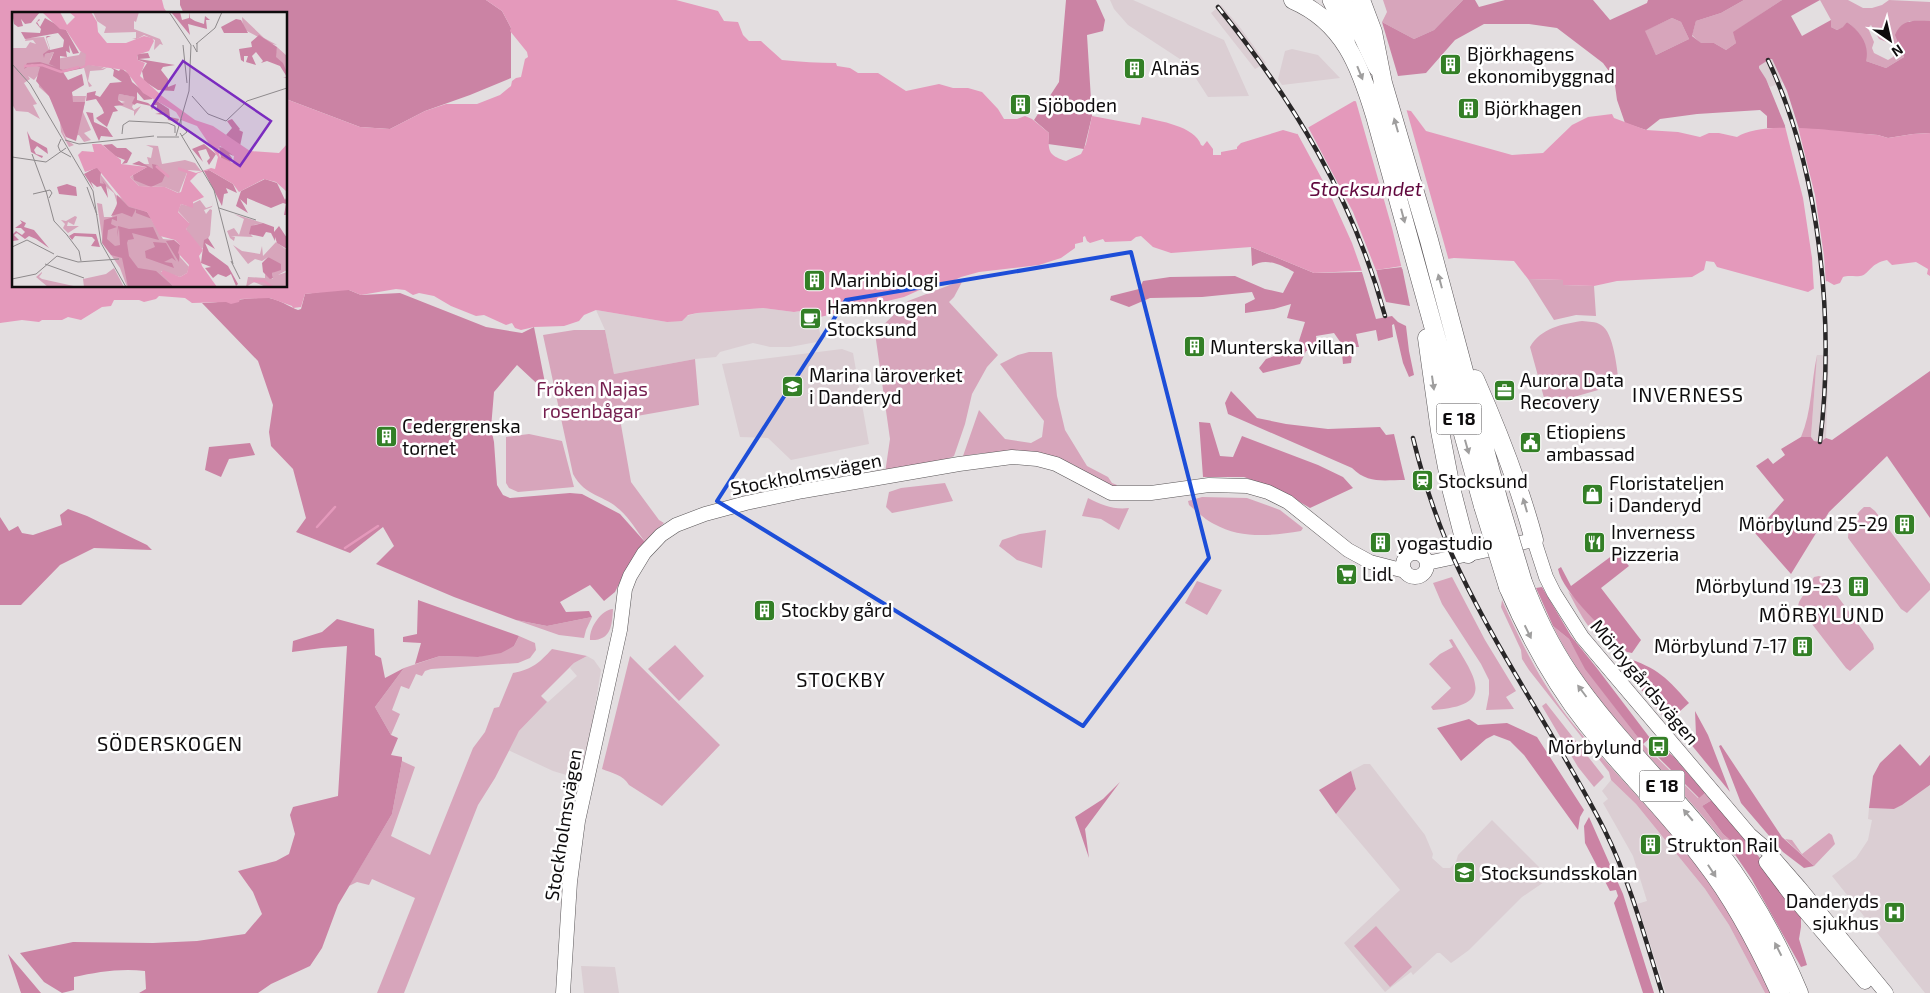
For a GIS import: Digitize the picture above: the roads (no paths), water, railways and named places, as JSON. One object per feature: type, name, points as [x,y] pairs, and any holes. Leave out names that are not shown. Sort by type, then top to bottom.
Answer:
[{"type":"highway","name":"E 18","points":[[1293,0],[1361,39],[1383,83],[1453,328],[1491,504]]},
{"type":"highway","name":"E 18","points":[[1361,0],[1361,39],[1371,102],[1426,303],[1431,334],[1491,504],[1535,645],[1556,681],[1587,724],[1706,862],[1746,922],[1780,993]]},
{"type":"highway","points":[[1453,328],[1502,440],[1523,497],[1534,540]]},
{"type":"highway","points":[[1431,334],[1440,431],[1451,488],[1468,554]]},
{"type":"highway","name":"E 18","points":[[1516,584],[1537,616],[1568,673],[1600,715],[1719,852],[1760,914],[1799,993]]},
{"type":"main road","points":[[1330,0],[1339,18],[1361,39]]},
{"type":"main road","points":[[1344,0],[1361,39]]},
{"type":"street","name":"Stockholmsvägen","points":[[563,993],[570,882],[578,821],[620,630],[624,589],[647,549],[660,535],[676,525],[705,514],[746,503],[803,491],[959,464],[1012,457],[1037,459],[1056,464],[1111,493],[1151,493],[1209,485],[1248,486],[1268,492],[1288,502],[1348,550],[1370,562],[1405,571],[1404,560],[1412,554],[1420,554],[1426,559],[1427,563],[1468,554]]},
{"type":"street","points":[[1468,554],[1534,540]]},
{"type":"street","name":"Mörbygårdsvägen","points":[[1534,540],[1550,585],[1564,611],[1582,637],[1750,835],[1764,847],[1799,887],[1886,993]]},
{"type":"street","name":"Mörbygårdsvägen","points":[[1750,835],[1790,894],[1874,993]]},
{"type":"water","name":"Stocksundet","points":[[0,0],[162,0],[167,12],[12,12],[12,288],[288,288],[288,100],[360,127],[390,129],[425,111],[446,104],[477,104],[500,95],[511,86],[512,81],[521,77],[525,59],[528,57],[527,52],[510,31],[511,28],[502,11],[486,0],[676,0],[718,11],[724,21],[738,22],[743,35],[749,41],[761,41],[782,60],[836,63],[837,66],[850,68],[858,73],[878,73],[906,91],[939,84],[982,92],[998,109],[1004,119],[1017,119],[1025,116],[1032,119],[1049,133],[1050,152],[1066,161],[1081,154],[1086,144],[1092,116],[1140,125],[1142,117],[1176,125],[1192,133],[1201,145],[1203,146],[1207,141],[1213,149],[1213,155],[1221,155],[1221,152],[1237,149],[1241,143],[1283,130],[1297,134],[1354,101],[1411,111],[1426,131],[1512,155],[1543,153],[1572,125],[1588,117],[1612,114],[1614,118],[1646,130],[1678,132],[1700,137],[1709,133],[1719,133],[1737,137],[1766,129],[1785,128],[1805,128],[1878,135],[1888,138],[1930,133],[1930,276],[1927,274],[1928,269],[1916,262],[1892,265],[1887,260],[1873,266],[1866,274],[1843,277],[1840,283],[1834,285],[1827,281],[1808,292],[1717,267],[1714,262],[1706,261],[1704,270],[1692,277],[1617,281],[1594,286],[1563,285],[1563,280],[1528,279],[1514,261],[1454,258],[1376,270],[1314,273],[1251,247],[1171,253],[1153,247],[1141,236],[1131,241],[1105,242],[1103,239],[1090,243],[1085,236],[1083,237],[1083,242],[1075,244],[1075,248],[1061,258],[1039,265],[979,272],[961,277],[945,285],[924,288],[904,297],[816,318],[813,309],[794,312],[763,308],[697,313],[688,315],[682,321],[667,322],[596,310],[584,315],[579,321],[564,326],[534,327],[521,330],[515,328],[512,323],[506,325],[484,315],[476,316],[451,306],[434,296],[419,293],[413,295],[405,290],[396,289],[361,295],[349,290],[305,294],[301,307],[293,308],[270,298],[240,299],[239,302],[231,304],[226,302],[192,303],[185,298],[159,296],[156,299],[144,302],[139,300],[114,300],[111,306],[102,307],[81,320],[68,317],[62,320],[42,320],[39,322],[22,320],[0,323]]},
{"type":"waterway","points":[[317,527],[335,507]]},
{"type":"waterway","points":[[345,548],[378,526]]},
{"type":"railway","points":[[1218,7],[1271,78],[1296,115],[1318,153],[1356,232],[1372,273],[1385,316]]},
{"type":"railway","points":[[1768,60],[1786,103],[1800,149],[1819,247],[1826,347],[1820,442]]},
{"type":"railway","points":[[1413,438],[1433,505],[1459,570],[1493,636],[1587,796],[1622,869],[1662,993]]},
{"type":"place","name":"Björkhagens ekonomibyggnad","points":[[1451,65]]},
{"type":"place","name":"Alnäs","points":[[1135,68]]},
{"type":"place","name":"Sjöboden","points":[[1021,105]]},
{"type":"place","name":"Björkhagen","points":[[1468,108]]},
{"type":"place","name":"Marinbiologi","points":[[814,280]]},
{"type":"place","name":"Hamnkrogen Stocksund","points":[[811,318]]},
{"type":"place","name":"Munterska villan","points":[[1194,347]]},
{"type":"place","name":"Marina läroverket i Danderyd","points":[[793,386]]},
{"type":"place","name":"Aurora Data Recovery","points":[[1504,391]]},
{"type":"place","name":"Cedergrenska tornet","points":[[386,437]]},
{"type":"place","name":"Etiopiens ambassad","points":[[1530,443]]},
{"type":"place","name":"Stocksund","points":[[1422,481]]},
{"type":"place","name":"Floristateljen i Danderyd","points":[[1593,494]]},
{"type":"place","name":"Mörbylund 25-29","points":[[1904,524]]},
{"type":"place","name":"yogastudio","points":[[1381,543]]},
{"type":"place","name":"Inverness Pizzeria","points":[[1595,543]]},
{"type":"place","name":"Lidl","points":[[1346,574]]},
{"type":"place","name":"Mörbylund 19-23","points":[[1858,586]]},
{"type":"place","name":"Stockby gård","points":[[765,610]]},
{"type":"place","name":"Mörbylund 7-17","points":[[1803,646]]},
{"type":"place","name":"Mörbylund","points":[[1658,747]]},
{"type":"place","name":"Strukton Rail","points":[[1651,845]]},
{"type":"place","name":"Stocksundsskolan","points":[[1465,873]]},
{"type":"place","name":"Danderyds sjukhus","points":[[1895,912]]},
{"type":"district","name":"INVERNESS","points":[[1688,395]]},
{"type":"district","name":"MÖRBYLUND","points":[[1822,615]]},
{"type":"district","name":"STOCKBY","points":[[841,680]]},
{"type":"district","name":"SÖDERSKOGEN","points":[[170,744]]},
{"type":"park label","name":"Fröken Najas rosenbågar","points":[[592,400]]}]
